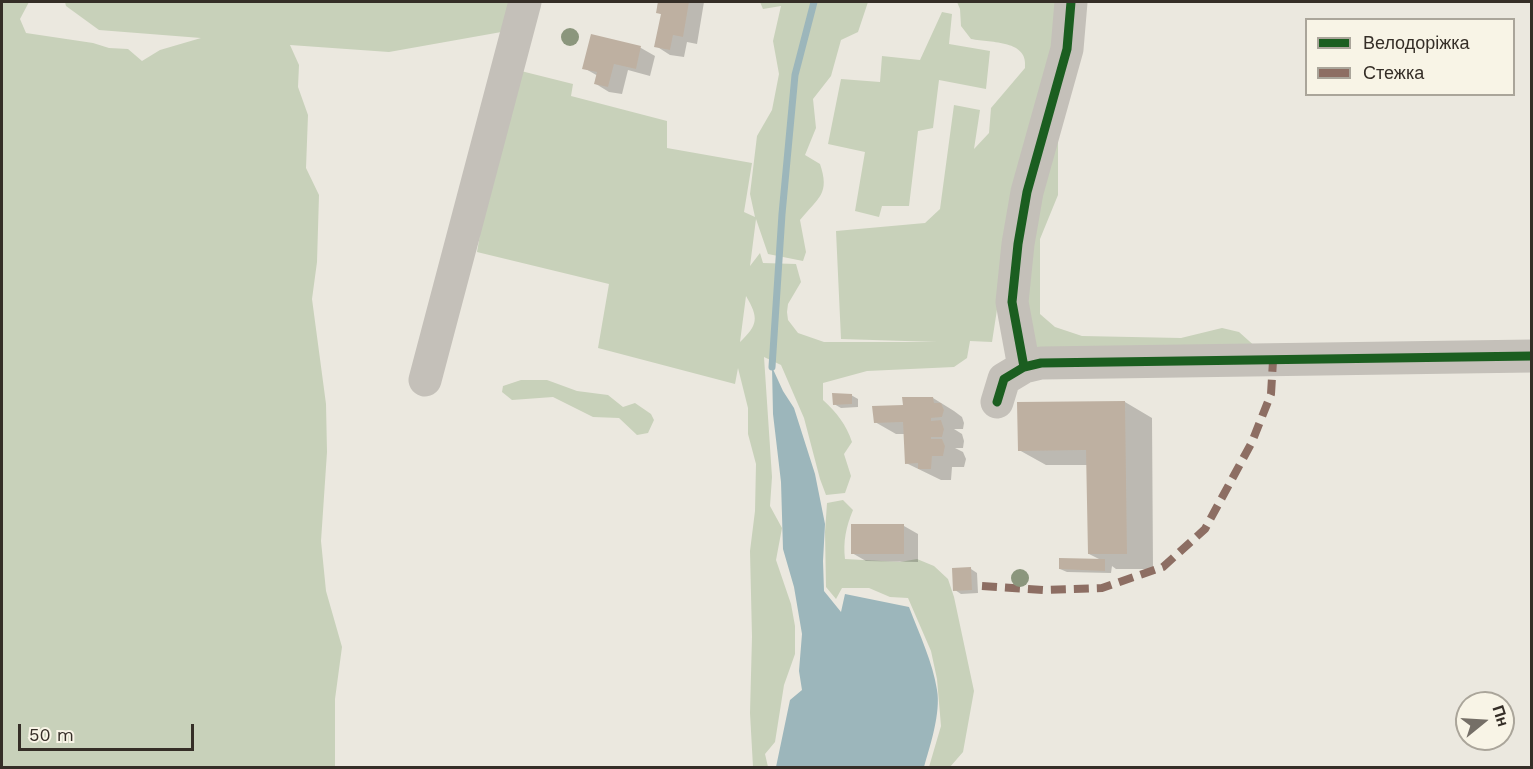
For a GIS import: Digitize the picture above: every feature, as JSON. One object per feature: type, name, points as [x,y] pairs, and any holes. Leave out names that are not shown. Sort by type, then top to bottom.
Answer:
[{"type":"street","points":[[425,380],[525,2]]},
{"type":"street","points":[[1024,367],[1012,302],[1018,244],[1028,192],[1067,49],[1071,2]]},
{"type":"street","points":[[998,402],[1004,379],[1024,367],[1041,363],[1532,356]]},
{"type":"green space","points":[[2,2],[29,2],[20,19],[26,33],[93,43],[109,48],[128,49],[142,61],[160,50],[201,38],[99,30],[66,6],[65,2],[514,2],[507,31],[389,52],[290,45],[299,65],[298,87],[308,115],[306,168],[319,195],[317,262],[312,299],[326,404],[327,452],[321,541],[326,591],[342,647],[335,699],[335,767],[2,767]]},
{"type":"green space","points":[[760,2],[868,2],[858,32],[841,40],[831,76],[813,99],[816,128],[805,155],[820,164],[824,182],[821,195],[800,220],[806,252],[803,261],[768,254],[756,219],[750,266],[760,253],[763,263],[796,264],[801,282],[788,304],[787,312],[788,320],[798,333],[824,342],[937,342],[841,339],[836,231],[925,223],[940,209],[954,105],[980,110],[974,149],[989,133],[991,108],[1025,68],[1025,59],[1015,48],[1007,44],[971,39],[961,26],[960,9],[957,2],[1085,2],[1058,128],[1058,195],[1040,239],[1040,314],[1055,327],[1082,336],[1181,338],[1222,328],[1239,332],[1258,349],[1040,354],[1026,344],[1017,180],[992,342],[970,341],[967,358],[954,367],[867,371],[823,383],[823,400],[840,419],[852,442],[844,454],[851,476],[845,493],[826,495],[804,418],[781,365],[764,357],[772,477],[770,506],[782,528],[776,560],[791,604],[795,626],[795,654],[784,685],[775,742],[765,754],[768,767],[753,767],[750,713],[752,637],[750,551],[755,511],[756,464],[748,434],[748,408],[738,368],[735,384],[598,348],[609,284],[477,252],[496,139],[521,71],[573,84],[571,96],[667,121],[667,148],[752,163],[744,212],[755,217],[750,194],[757,136],[772,110],[779,74],[773,41],[781,6],[763,9]],"holes":[[[746,296],[753,310],[755,321],[740,342]]]},
{"type":"green space","points":[[942,12],[952,14],[949,44],[990,51],[986,89],[939,80],[933,128],[918,131],[909,206],[882,206],[879,217],[855,211],[865,152],[828,144],[841,79],[880,82],[882,56],[920,60]]},
{"type":"green space","points":[[521,380],[547,380],[577,391],[608,395],[623,407],[635,403],[651,414],[654,420],[648,433],[637,435],[619,418],[593,417],[553,397],[512,400],[502,392],[503,386]]},
{"type":"green space","points":[[843,500],[853,510],[844,546],[845,559],[900,562],[917,559],[934,566],[948,579],[974,691],[963,752],[950,767],[929,767],[941,726],[937,679],[931,651],[908,598],[890,597],[869,588],[842,588],[836,599],[826,587],[827,503]]},
{"type":"water","points":[[772,367],[794,408],[815,474],[825,524],[824,591],[841,612],[845,594],[909,607],[925,648],[935,680],[938,709],[924,767],[776,767],[790,700],[802,690],[799,671],[802,634],[794,587],[783,549],[781,482],[773,414]]},
{"type":"building","points":[[658,2],[689,2],[683,37],[673,35],[670,50],[654,47],[661,14],[656,13]]},
{"type":"building","points":[[591,34],[641,46],[636,69],[614,64],[608,87],[594,84],[597,72],[582,69]]},
{"type":"building","points":[[832,393],[852,394],[852,404],[833,405]]},
{"type":"building","points":[[902,397],[933,397],[934,403],[941,403],[944,410],[942,417],[931,418],[931,421],[941,420],[944,429],[942,437],[931,437],[931,439],[942,439],[945,446],[943,456],[932,456],[931,469],[918,469],[918,463],[905,464],[903,422],[874,423],[872,406],[903,405]]},
{"type":"building","points":[[1125,401],[1127,554],[1088,554],[1086,450],[1018,451],[1017,402]]},
{"type":"building","points":[[851,524],[904,524],[904,554],[851,554]]},
{"type":"building","points":[[1059,558],[1105,559],[1105,571],[1059,569]]},
{"type":"building","points":[[971,567],[972,590],[953,591],[952,568]]},
{"type":"waterway","points":[[772,367],[782,214],[795,75],[814,2]]},
{"type":"marked path","points":[[982,586],[1043,590],[1102,588],[1163,567],[1205,529],[1252,442],[1271,394],[1273,361]]},
{"type":"cycle path","points":[[1024,367],[1012,302],[1018,244],[1027,192],[1067,49],[1071,2]]},
{"type":"cycle path","points":[[997,402],[1004,379],[1024,367],[1041,363],[1532,356]]}]
